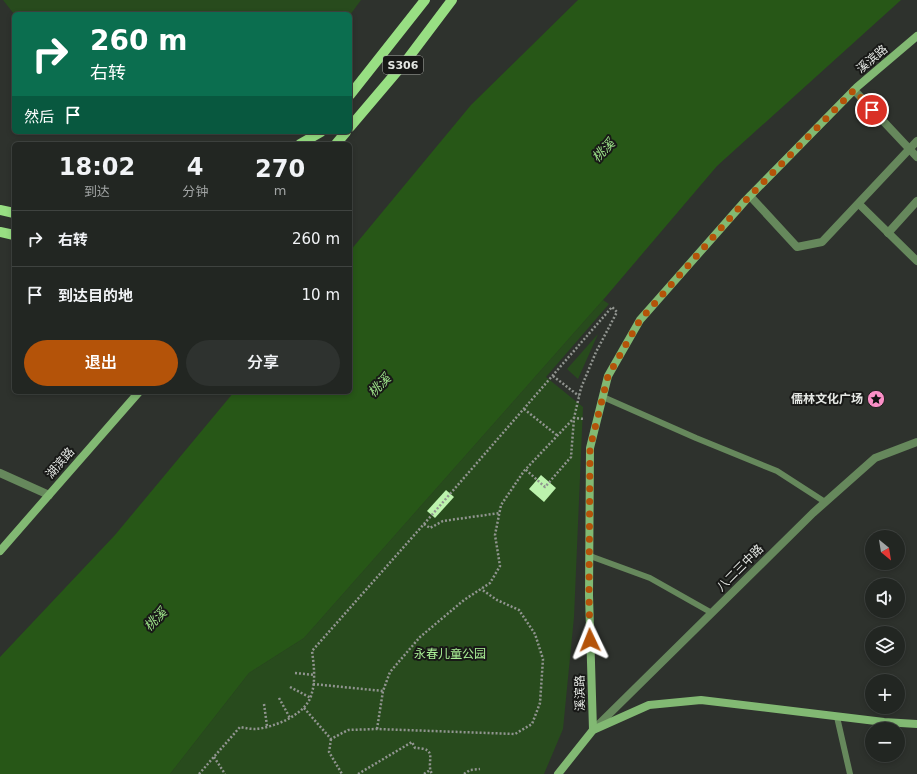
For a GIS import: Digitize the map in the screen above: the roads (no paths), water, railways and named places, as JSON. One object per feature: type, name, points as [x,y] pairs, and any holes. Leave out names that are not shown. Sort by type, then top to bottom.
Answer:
[{"type":"main road","name":"S306","points":[[352,92],[424,0]]},
{"type":"main road","name":"S306","points":[[352,125],[406,61],[452,0]]},
{"type":"main road","name":"溪滨路","points":[[593,730],[589,595],[590,448],[608,376],[640,320],[750,196],[854,90],[917,36]]},
{"type":"main road","points":[[304,142],[318,134]]},
{"type":"main road","points":[[338,142],[344,134]]},
{"type":"main road","points":[[0,210],[12,213]]},
{"type":"main road","points":[[0,232],[12,235]]},
{"type":"main road","name":"湖滨路","points":[[0,551],[137,394]]},
{"type":"main road","name":"八二三中路","points":[[558,774],[593,730],[649,705],[701,700],[884,722],[917,724]]},
{"type":"street","points":[[854,90],[917,157]]},
{"type":"street","points":[[750,196],[797,247],[822,242],[917,141]]},
{"type":"street","points":[[888,232],[917,201]]},
{"type":"street","points":[[859,204],[917,261]]},
{"type":"street","name":"八二三中路","points":[[593,730],[826,502],[875,458],[917,442]]},
{"type":"street","points":[[0,473],[49,495]]},
{"type":"lane","points":[[603,397],[777,472],[826,502]]},
{"type":"lane","points":[[590,556],[650,578],[712,613]]},
{"type":"lane","points":[[837,716],[850,774]]},
{"type":"water","name":"桃溪","points":[[578,0],[901,0],[717,166],[603,300],[304,638],[249,673],[170,774],[0,774],[0,657],[115,535],[232,394],[352,394],[352,249],[471,105]]},
{"type":"place","name":"儒林文化广场","points":[[876,399]]},
{"type":"park label","name":"永春儿童公园","points":[[450,654]]}]
